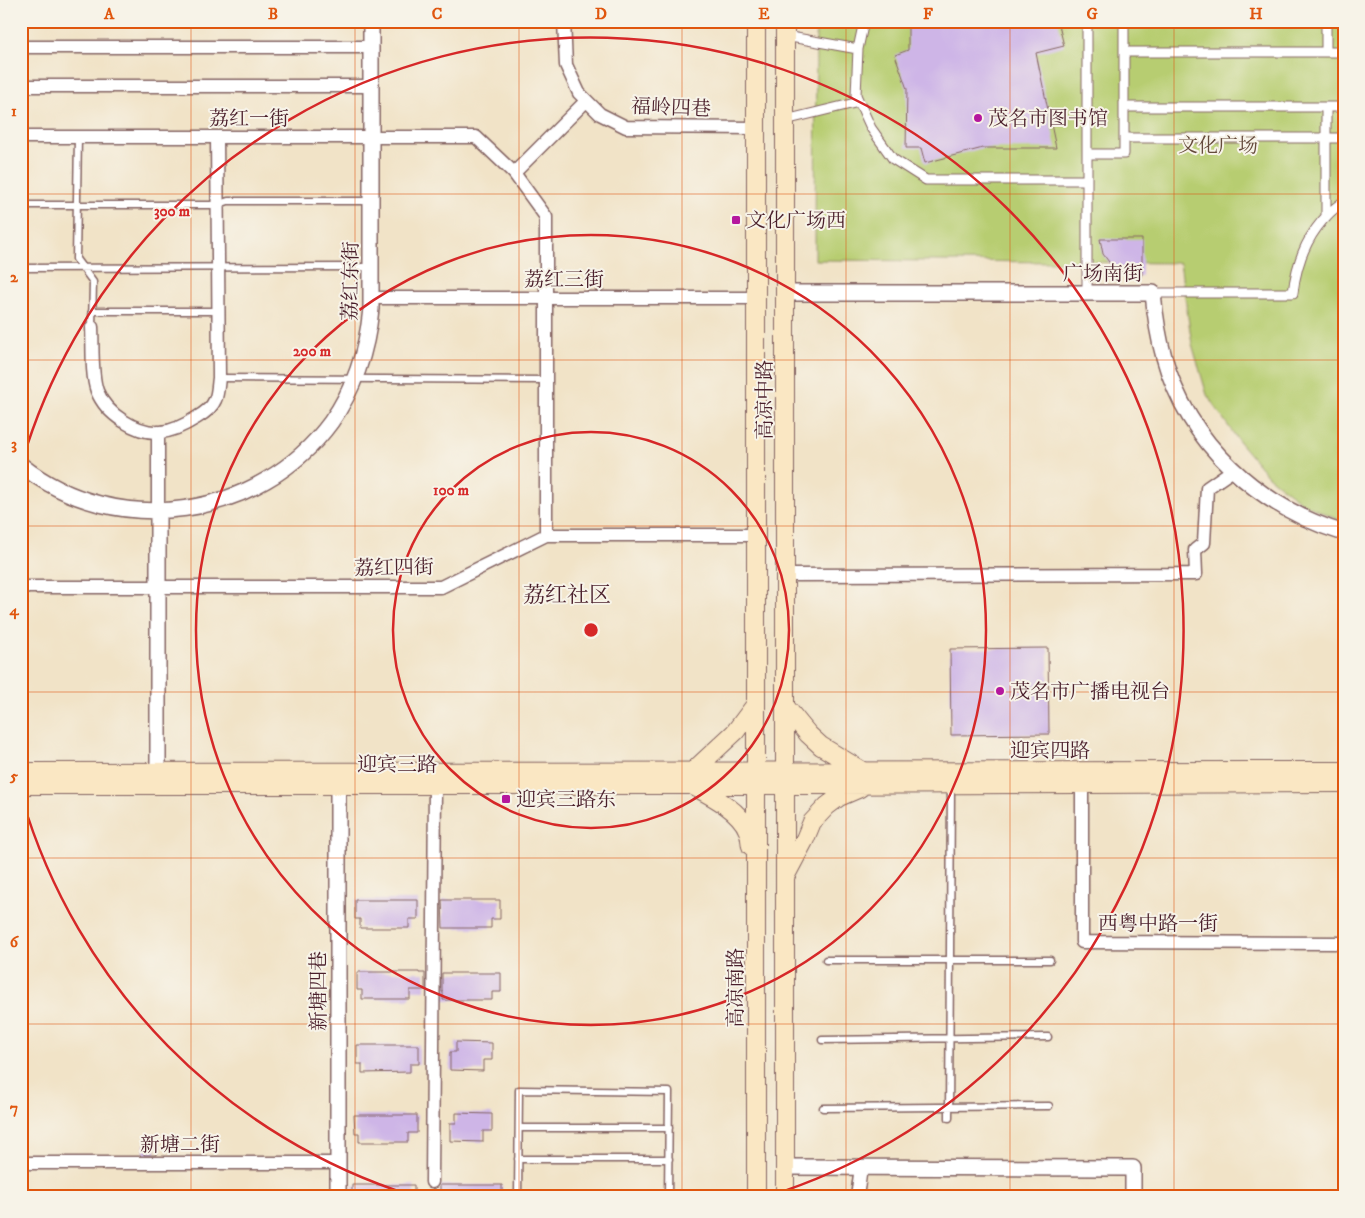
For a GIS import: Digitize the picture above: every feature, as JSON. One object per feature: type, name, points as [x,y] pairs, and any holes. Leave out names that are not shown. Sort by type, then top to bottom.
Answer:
[{"type":"main road","name":"高凉中路","points":[[756,21],[756,704],[771,780]]},
{"type":"main road","name":"高凉中路","points":[[771,780],[785,706],[785,29]]},
{"type":"main road","points":[[756,614],[785,614]]},
{"type":"main road","points":[[756,704],[735,732],[692,779],[724,804],[740,819],[748,830],[756,876]]},
{"type":"main road","points":[[785,706],[820,746],[866,778],[827,806],[812,822],[785,878]]},
{"type":"main road","name":"迎宾四路","points":[[866,778],[951,785],[1082,778],[1344,770]]},
{"type":"main road","name":"迎宾三路","points":[[21,772],[771,780]]},
{"type":"main road","name":"迎宾四路","points":[[771,780],[1082,778],[1344,784]]},
{"type":"main road","name":"迎宾三路","points":[[21,785],[435,785],[692,779]]},
{"type":"main road","points":[[771,780],[785,878],[785,1197]]},
{"type":"main road","name":"高凉南路","points":[[756,1197],[756,876],[771,780]]},
{"type":"main road","points":[[756,968],[785,968]]},
{"type":"street","name":"荔红东街","points":[[21,465],[40,478],[77,497],[117,508],[158,511],[178,510],[218,502],[273,477],[289,465],[331,422],[354,379],[365,349],[369,329],[371,298],[371,21]]},
{"type":"street","name":"福岭四巷","points":[[564,21],[566,65],[579,93],[600,114],[626,127],[756,128]]},
{"type":"street","points":[[864,21],[858,49],[856,95],[871,128],[893,159],[926,180],[1087,180]]},
{"type":"street","points":[[1087,21],[1087,293]]},
{"type":"street","points":[[1087,154],[1124,154],[1124,21]]},
{"type":"street","points":[[1326,21],[1326,52]]},
{"type":"street","points":[[785,29],[858,49]]},
{"type":"street","points":[[21,47],[371,47]]},
{"type":"street","points":[[1124,52],[1344,52]]},
{"type":"street","points":[[21,86],[371,86]]},
{"type":"street","points":[[546,535],[546,216],[514,173],[586,102]]},
{"type":"street","points":[[785,120],[859,102]]},
{"type":"street","points":[[1124,106],[1344,106]]},
{"type":"street","points":[[1326,106],[1326,217]]},
{"type":"street","name":"荔红一街","points":[[21,137],[476,137],[514,173]]},
{"type":"street","points":[[92,327],[94,378],[97,391],[104,404],[112,413],[130,425],[158,432],[181,428],[210,407],[216,400],[219,378],[217,137]]},
{"type":"street","points":[[1124,138],[1344,138]]},
{"type":"street","points":[[1153,293],[1293,293],[1303,250],[1310,237],[1326,217],[1344,201]]},
{"type":"street","name":"广场南街","points":[[785,293],[1153,293],[1164,358],[1191,419],[1204,437],[1233,470],[1250,485],[1286,510],[1306,520],[1344,534]]},
{"type":"street","name":"荔红三街","points":[[371,298],[756,298]]},
{"type":"street","points":[[158,432],[158,772]]},
{"type":"street","points":[[785,575],[1196,574],[1195,550],[1204,543],[1207,488],[1233,470]]},
{"type":"street","name":"荔红四街","points":[[21,587],[441,587],[546,535],[756,535]]},
{"type":"street","name":"西粤中路一街","points":[[1082,778],[1082,942],[1344,942]]},
{"type":"street","name":"新塘四巷","points":[[338,785],[338,1197]]},
{"type":"street","points":[[432,1182],[435,785]]},
{"type":"street","name":"新塘二街","points":[[21,1163],[338,1163]]},
{"type":"street","points":[[785,1167],[1132,1168],[1133,1197]]},
{"type":"street","points":[[857,1197],[861,1167]]},
{"type":"lane","points":[[78,137],[76,259],[93,282],[92,327]]},
{"type":"lane","points":[[21,205],[217,205],[228,201],[371,201]]},
{"type":"lane","points":[[21,268],[371,267]]},
{"type":"lane","points":[[92,311],[218,312]]},
{"type":"lane","points":[[219,378],[546,380]]},
{"type":"lane","points":[[949,1118],[951,785]]},
{"type":"lane","points":[[826,960],[1050,960]]},
{"type":"lane","points":[[822,1040],[1048,1037]]},
{"type":"lane","points":[[518,1197],[519,1090],[669,1092],[668,1197]]},
{"type":"lane","points":[[823,1108],[1049,1106]]},
{"type":"lane","points":[[518,1128],[669,1128]]},
{"type":"lane","points":[[518,1159],[669,1159]]},
{"type":"green space","name":"文化广场","points":[[816,21],[1344,21],[1344,521],[1304,504],[1268,476],[1240,443],[1207,395],[1192,344],[1180,263],[815,260]]},
{"type":"building","name":"茂名市图书馆","points":[[924,21],[1058,21],[1064,46],[1036,53],[1056,148],[983,148],[925,163],[921,148],[906,148],[907,89],[895,55],[908,50],[908,23]]},
{"type":"building","points":[[1100,239],[1142,239],[1142,276],[1126,274],[1112,266],[1103,254]]},
{"type":"building","name":"茂名市广播电视台","points":[[1048,648],[1049,734],[951,735],[950,649]]},
{"type":"building","points":[[355,900],[418,900],[418,919],[409,919],[409,928],[360,928],[360,919],[355,919]]},
{"type":"building","points":[[442,900],[500,900],[500,919],[491,919],[491,928],[443,928]]},
{"type":"building","points":[[357,972],[425,973],[425,990],[410,990],[410,999],[362,999],[362,990],[357,990]]},
{"type":"building","points":[[442,973],[501,973],[501,992],[492,992],[492,1000],[443,1000]]},
{"type":"building","points":[[456,1042],[492,1043],[492,1060],[483,1060],[483,1071],[450,1070],[450,1052],[456,1052]]},
{"type":"building","points":[[357,1045],[419,1045],[419,1064],[410,1064],[410,1072],[362,1073],[362,1064],[357,1064]]},
{"type":"building","points":[[456,1113],[492,1114],[492,1131],[483,1131],[483,1142],[450,1141],[450,1123],[456,1123]]},
{"type":"building","points":[[354,1115],[417,1115],[417,1133],[408,1133],[408,1142],[359,1142],[359,1133],[355,1133]]},
{"type":"building","points":[[144,1144],[156,1144],[156,1155],[144,1155]]},
{"type":"building","points":[[352,1185],[414,1185],[414,1197],[352,1197]]},
{"type":"building","points":[[440,1185],[502,1185],[502,1197],[440,1197]]},
{"type":"place","name":"茂名市图书馆","points":[[978,118]]},
{"type":"place","name":"文化广场西","points":[[736,220]]},
{"type":"place","name":"茂名市广播电视台","points":[[1000,691]]},
{"type":"place","name":"迎宾三路东","points":[[506,799]]},
{"type":"district","name":"荔红社区","points":[[567,594]]}]
